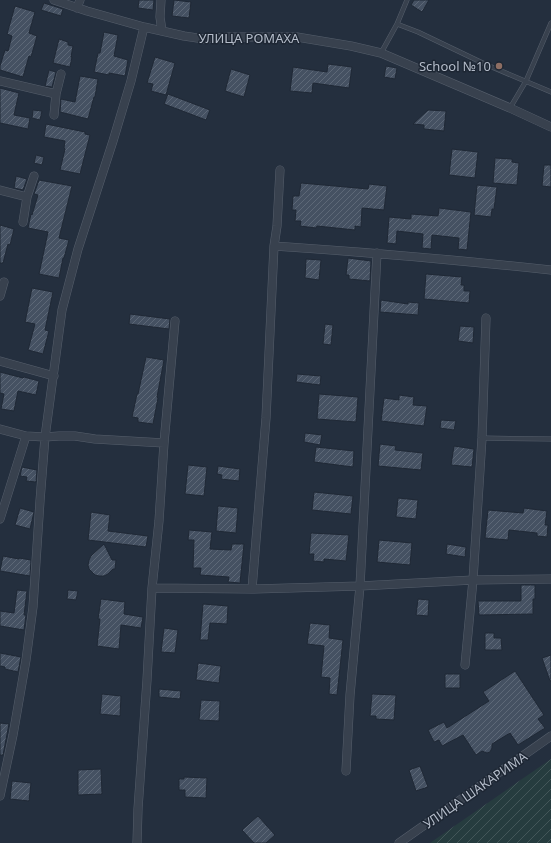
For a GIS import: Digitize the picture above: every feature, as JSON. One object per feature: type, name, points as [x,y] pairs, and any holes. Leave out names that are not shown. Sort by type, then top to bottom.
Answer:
[{"type":"street","name":"УЛИЦА РОМАХА","points":[[54,0],[78,4],[144,27],[184,36],[204,39],[229,37],[297,37],[332,42],[381,53],[551,127]]},
{"type":"street","points":[[161,0],[160,17],[162,31]]},
{"type":"street","points":[[0,796],[13,735],[33,607],[45,437],[62,310],[69,278],[129,88],[144,27]]},
{"type":"street","points":[[54,115],[56,94],[61,74]]},
{"type":"street","points":[[0,82],[56,94]]},
{"type":"street","points":[[252,589],[266,418],[274,246],[277,226],[280,170]]},
{"type":"street","points":[[23,222],[27,197],[34,176]]},
{"type":"street","points":[[0,190],[27,197]]},
{"type":"street","points":[[274,246],[483,262],[551,270]]},
{"type":"street","points":[[346,771],[350,695],[360,586],[377,253]]},
{"type":"street","points":[[0,296],[4,282]]},
{"type":"street","points":[[465,665],[473,580],[482,438],[486,318]]},
{"type":"street","points":[[137,843],[152,588],[159,521],[164,443],[175,321]]},
{"type":"street","points":[[0,361],[54,376]]},
{"type":"street","points":[[0,429],[26,436],[64,436],[164,443]]},
{"type":"street","points":[[0,519],[26,436]]},
{"type":"street","points":[[152,588],[252,589],[551,578]]},
{"type":"street","name":"УЛИЦА ШАКАРИМА","points":[[399,843],[551,736]]},
{"type":"lane","points":[[381,53],[407,0]]},
{"type":"lane","points":[[510,108],[526,81],[551,23]]},
{"type":"lane","points":[[396,24],[418,32],[487,65],[551,92]]},
{"type":"lane","points":[[482,438],[551,439]]},
{"type":"green space","points":[[551,759],[551,843],[430,843]]},
{"type":"building","points":[[139,0],[154,0],[153,10],[138,8]]},
{"type":"building","points":[[174,0],[191,2],[189,18],[172,16]]},
{"type":"building","points":[[414,0],[429,0],[422,12],[411,5]]},
{"type":"building","points":[[44,3],[63,9],[61,16],[41,10]]},
{"type":"building","points":[[15,6],[35,12],[29,33],[37,36],[23,77],[0,70],[5,50],[8,51],[12,36],[7,34]]},
{"type":"building","points":[[104,32],[118,35],[114,56],[128,60],[125,76],[94,72],[98,53],[100,53]]},
{"type":"building","points":[[59,39],[68,42],[68,45],[73,46],[70,67],[53,63]]},
{"type":"building","points":[[155,57],[175,63],[166,95],[151,91],[153,84],[147,83]]},
{"type":"building","points":[[328,64],[352,67],[349,88],[313,83],[312,93],[290,91],[293,67],[327,72]]},
{"type":"building","points":[[386,66],[397,68],[395,79],[384,77]]},
{"type":"building","points":[[231,69],[250,75],[244,97],[225,91]]},
{"type":"building","points":[[49,70],[56,72],[52,87],[45,86]]},
{"type":"building","points":[[80,76],[98,79],[95,97],[88,119],[60,112],[61,99],[75,102]]},
{"type":"building","points":[[0,88],[19,93],[14,115],[30,118],[28,129],[0,123]]},
{"type":"building","points":[[168,94],[210,110],[206,120],[164,104]]},
{"type":"building","points":[[33,110],[42,111],[40,120],[32,118]]},
{"type":"building","points":[[428,110],[446,111],[444,131],[424,129],[424,125],[413,124]]},
{"type":"building","points":[[46,124],[85,132],[85,134],[90,135],[80,174],[60,170],[65,149],[65,141],[44,137]]},
{"type":"building","points":[[452,149],[478,152],[475,178],[449,175]]},
{"type":"building","points":[[36,155],[44,157],[42,165],[34,163]]},
{"type":"building","points":[[495,158],[512,159],[512,162],[519,163],[517,185],[493,183]]},
{"type":"building","points":[[544,165],[551,165],[551,187],[542,186]]},
{"type":"building","points":[[16,176],[27,179],[23,190],[14,188]]},
{"type":"building","points":[[39,180],[72,186],[59,238],[69,240],[63,258],[59,278],[39,274],[48,232],[28,228],[38,195],[34,194]]},
{"type":"building","points":[[301,183],[368,189],[369,184],[387,186],[384,210],[362,208],[361,227],[355,226],[355,230],[317,226],[316,228],[300,226],[301,221],[295,221],[296,210],[292,210],[293,196],[299,196]]},
{"type":"building","points":[[477,185],[497,187],[494,209],[492,209],[491,217],[474,215]]},
{"type":"building","points":[[439,208],[471,212],[467,250],[458,249],[459,238],[432,235],[431,249],[422,248],[423,234],[397,231],[396,244],[387,243],[389,217],[411,219],[411,214],[438,216]]},
{"type":"building","points":[[0,225],[14,229],[3,263],[0,263]]},
{"type":"building","points":[[348,258],[371,261],[370,281],[349,279],[349,275],[346,275]]},
{"type":"building","points":[[306,259],[321,260],[319,280],[305,278]]},
{"type":"building","points":[[426,274],[462,277],[461,285],[464,285],[464,291],[470,291],[469,303],[424,299]]},
{"type":"building","points":[[32,288],[53,292],[45,330],[49,331],[43,354],[28,350],[35,324],[25,322]]},
{"type":"building","points":[[381,300],[408,304],[408,302],[419,303],[418,315],[380,312]]},
{"type":"building","points":[[130,314],[170,319],[169,329],[129,324]]},
{"type":"building","points":[[325,324],[333,325],[331,345],[323,344]]},
{"type":"building","points":[[460,326],[474,327],[473,343],[458,341]]},
{"type":"building","points":[[146,357],[164,360],[153,424],[138,422],[138,418],[132,417]]},
{"type":"building","points":[[0,372],[39,381],[36,395],[18,391],[14,411],[1,409],[4,394],[0,393]]},
{"type":"building","points":[[297,374],[321,376],[320,385],[296,382]]},
{"type":"building","points":[[319,394],[358,397],[356,422],[317,419]]},
{"type":"building","points":[[399,395],[414,397],[413,405],[427,406],[424,426],[381,421],[384,398],[399,400]]},
{"type":"building","points":[[441,420],[456,421],[454,430],[440,428]]},
{"type":"building","points":[[305,433],[322,435],[320,445],[304,442]]},
{"type":"building","points":[[380,444],[396,446],[395,450],[423,453],[421,470],[378,466]]},
{"type":"building","points":[[454,446],[474,449],[472,467],[451,465]]},
{"type":"building","points":[[316,447],[354,451],[353,467],[314,462]]},
{"type":"building","points":[[188,465],[207,467],[204,496],[185,494]]},
{"type":"building","points":[[218,466],[240,469],[239,481],[221,479],[222,475],[217,474]]},
{"type":"building","points":[[22,467],[37,470],[36,482],[26,481],[27,477],[20,476]]},
{"type":"building","points":[[314,492],[353,496],[351,514],[312,510]]},
{"type":"building","points":[[398,498],[418,500],[416,519],[396,517]]},
{"type":"building","points":[[218,506],[238,508],[236,533],[216,531]]},
{"type":"building","points":[[20,508],[34,512],[30,529],[15,525]]},
{"type":"building","points":[[524,508],[547,511],[545,525],[548,525],[547,537],[537,536],[537,533],[509,530],[508,540],[485,538],[488,510],[523,513]]},
{"type":"building","points":[[91,512],[110,515],[108,531],[148,536],[146,547],[88,540]]},
{"type":"building","points":[[189,530],[212,532],[210,549],[231,550],[232,544],[244,544],[240,583],[228,582],[229,577],[200,575],[201,568],[193,568],[194,540],[188,540]]},
{"type":"building","points":[[311,533],[349,535],[346,561],[324,559],[324,562],[313,561],[314,554],[309,554]]},
{"type":"building","points":[[379,540],[412,543],[410,565],[377,562]]},
{"type":"building","points":[[104,544],[112,560],[116,560],[115,569],[104,576],[99,576],[95,575],[89,569],[88,565],[91,556]]},
{"type":"building","points":[[447,544],[466,547],[465,557],[446,554]]},
{"type":"building","points":[[3,556],[31,560],[30,576],[0,571]]},
{"type":"building","points":[[521,585],[535,585],[533,614],[479,615],[478,601],[521,601]]},
{"type":"building","points":[[17,590],[27,591],[24,630],[0,626],[0,611],[14,613]]},
{"type":"building","points":[[68,590],[78,591],[76,600],[67,599]]},
{"type":"building","points":[[101,599],[125,602],[124,614],[143,617],[141,628],[121,625],[119,649],[97,646],[100,619],[98,619]]},
{"type":"building","points":[[418,599],[429,600],[428,616],[416,615]]},
{"type":"building","points":[[203,604],[228,606],[227,624],[210,623],[208,640],[200,640]]},
{"type":"building","points":[[310,623],[330,625],[329,638],[343,640],[337,695],[329,694],[330,678],[321,677],[324,646],[307,644]]},
{"type":"building","points":[[164,628],[178,630],[175,653],[161,652]]},
{"type":"building","points":[[485,633],[494,633],[494,638],[501,638],[502,650],[485,650]]},
{"type":"building","points":[[0,653],[21,657],[18,672],[5,669],[5,667],[0,666]]},
{"type":"building","points":[[551,655],[551,681],[550,681],[542,658]]},
{"type":"building","points":[[198,663],[221,666],[219,683],[196,680]]},
{"type":"building","points":[[515,671],[544,715],[538,719],[545,728],[518,745],[510,733],[492,744],[490,752],[487,753],[482,751],[476,755],[463,735],[442,746],[439,740],[434,742],[428,730],[444,722],[447,728],[489,701],[483,692]]},
{"type":"building","points":[[445,674],[460,674],[460,688],[445,688]]},
{"type":"building","points":[[159,689],[181,691],[180,699],[159,697]]},
{"type":"building","points":[[102,694],[121,696],[120,716],[100,714]]},
{"type":"building","points":[[372,694],[396,695],[394,720],[376,719],[376,716],[370,716]]},
{"type":"building","points":[[201,700],[220,701],[219,721],[199,720]]},
{"type":"building","points":[[0,723],[9,724],[3,755],[0,755]]},
{"type":"building","points":[[420,766],[428,787],[416,791],[409,770]]},
{"type":"building","points":[[101,769],[102,794],[78,795],[78,770]]},
{"type":"building","points":[[184,777],[207,778],[206,798],[185,797],[185,790],[179,790],[179,779],[184,779]]},
{"type":"building","points":[[12,781],[31,783],[29,801],[10,799]]},
{"type":"building","points":[[258,816],[275,835],[266,843],[254,843],[242,830]]},
{"type":"place","name":"School №10","points":[[499,66]]}]
